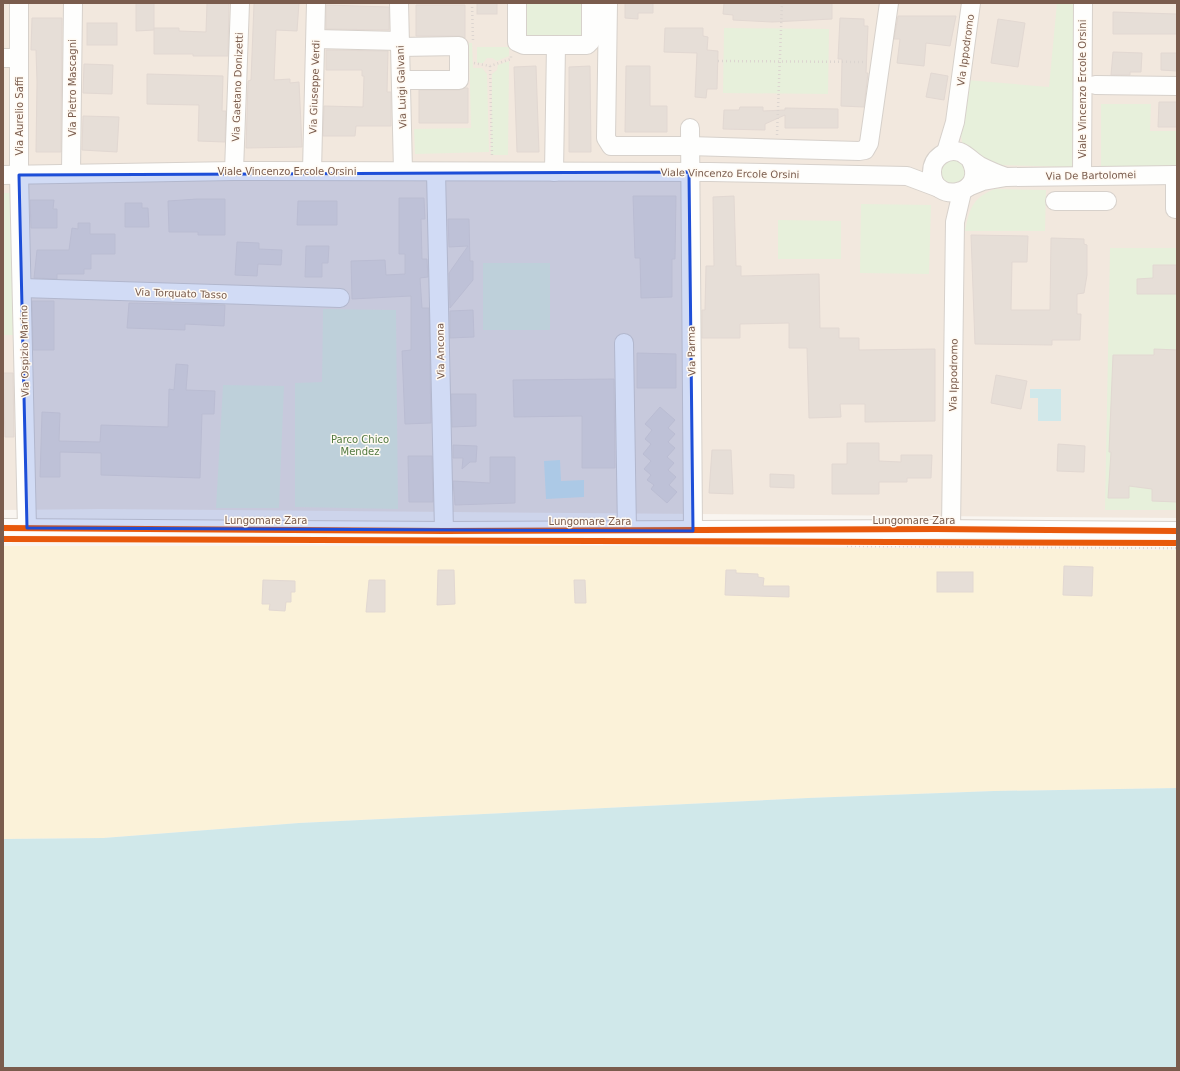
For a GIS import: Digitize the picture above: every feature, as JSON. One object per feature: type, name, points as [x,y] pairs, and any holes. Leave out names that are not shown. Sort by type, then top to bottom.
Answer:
[{"type":"street","name":"Via Aurelio Saffi","points":[[11,174],[11,58],[19,3]]},
{"type":"street","name":"Via Pietro Mascagni","points":[[71,172],[73,3]]},
{"type":"street","name":"Via Gaetano Donizetti","points":[[234,171],[240,3]]},
{"type":"street","name":"Via Giuseppe Verdi","points":[[312,171],[316,3]]},
{"type":"street","name":"Via Luigi Galvani","points":[[399,3],[403,171]]},
{"type":"street","points":[[517,3],[517,42],[524,45],[587,45],[591,41],[590,3]]},
{"type":"street","points":[[608,3],[606,138],[608,144],[611,146],[689,137],[777,148],[865,150],[869,143],[889,3]]},
{"type":"street","name":"Via Ippodromo","points":[[953,156],[955,122],[971,3]]},
{"type":"street","name":"Viale Vincenzo Ercole Orsini","points":[[1083,3],[1088,175]]},
{"type":"street","name":"Viale Vincenzo Ercole Orsini","points":[[1088,175],[1095,85],[1094,3]]},
{"type":"street","points":[[316,39],[459,46],[459,80],[400,80]]},
{"type":"street","points":[[554,172],[556,45]]},
{"type":"street","name":"Viale Vincenzo Ercole Orsini","points":[[1095,85],[1177,86]]},
{"type":"street","name":"Via Parma","points":[[689,137],[693,531]]},
{"type":"street","points":[[907,176],[953,156]]},
{"type":"street","name":"Via Ippodromo","points":[[951,529],[955,222],[965,189],[974,178],[974,172],[953,156]]},
{"type":"street","name":"Via Ippodromo","points":[[953,156],[933,166],[933,177],[941,190],[955,222]]},
{"type":"street","name":"Via De Bartolomei","points":[[953,156],[1006,177]]},
{"type":"street","name":"Viale Vincenzo Ercole Orsini","points":[[11,174],[71,172],[403,171],[689,172],[907,176]]},
{"type":"street","name":"Via Ancona","points":[[436,172],[444,531]]},
{"type":"street","name":"Via Ospizio Marino","points":[[11,174],[32,384],[27,528]]},
{"type":"street","points":[[1175,209],[1176,175]]},
{"type":"street","name":"Via De Bartolomei","points":[[965,189],[983,181],[1006,177],[1176,175]]},
{"type":"street","points":[[907,176],[950,193],[965,189]]},
{"type":"street","points":[[1055,201],[1107,201]]},
{"type":"street","name":"Via Torquato Tasso","points":[[22,288],[340,298]]},
{"type":"street","points":[[624,343],[627,531]]},
{"type":"street","name":"Lungomare Zara","points":[[3,528],[444,531],[951,529],[1177,531]]},
{"type":"path","points":[[472,3],[474,46]]},
{"type":"path","points":[[777,148],[782,3]]},
{"type":"path","points":[[474,58],[474,65],[490,66],[511,59],[511,47],[517,42]]},
{"type":"path","points":[[718,60],[880,62]]},
{"type":"path","points":[[490,66],[492,172]]},
{"type":"path","points":[[838,542],[1177,544]]},
{"type":"highlighted area","points":[[689,172],[693,531],[27,528],[19,175]]},
{"type":"shaded area","points":[[3,3],[1177,3],[1177,518],[100,509],[3,510]]},
{"type":"green space","points":[[526,3],[582,3],[581,36],[525,35]]},
{"type":"green space","points":[[1057,3],[1077,3],[1076,167],[996,165],[963,148],[961,135],[967,80],[1049,87]]},
{"type":"green space","points":[[724,28],[829,29],[828,94],[723,93]]},
{"type":"green space","points":[[469,43],[472,43],[473,68],[482,68],[487,74],[489,152],[415,154],[414,129],[471,128]]},
{"type":"green space","points":[[477,47],[509,47],[509,56],[497,61],[492,58],[487,58],[483,63],[477,63]]},
{"type":"green space","points":[[509,61],[508,155],[491,155],[492,74],[497,70],[498,65]]},
{"type":"green space","points":[[1101,104],[1151,104],[1150,131],[1177,131],[1177,166],[1101,166]]},
{"type":"green space","points":[[953,160],[962,163],[965,172],[962,181],[953,184],[944,181],[941,172],[944,163]]},
{"type":"green space","points":[[995,189],[1046,190],[1045,231],[965,231],[968,216],[973,205],[982,196]]},
{"type":"green space","points":[[3,193],[13,193],[16,335],[3,335]]},
{"type":"green space","points":[[861,204],[931,205],[929,274],[860,273]]},
{"type":"green space","points":[[778,220],[841,221],[841,259],[778,259]]},
{"type":"green space","points":[[1110,248],[1177,248],[1177,510],[1105,510]]},
{"type":"green space","points":[[483,263],[550,263],[550,330],[483,330]]},
{"type":"green space","name":"Parco Chico Mendez","points":[[323,309],[396,310],[398,509],[295,507],[295,383],[322,382]]},
{"type":"green space","points":[[223,385],[284,386],[279,508],[216,508]]},
{"type":"sand","points":[[3,546],[629,546],[1177,550],[1177,788],[994,791],[808,798],[299,823],[103,838],[3,839]]},
{"type":"water","points":[[1030,389],[1061,389],[1061,421],[1038,421],[1038,398],[1030,398]]},
{"type":"water","points":[[560,460],[561,481],[584,480],[584,497],[546,499],[544,461]]},
{"type":"water","points":[[1177,788],[1177,1068],[3,1068],[3,839],[103,838],[299,823],[808,798],[994,791]]},
{"type":"building","points":[[136,3],[154,3],[154,30],[136,31]]},
{"type":"building","points":[[207,3],[229,3],[228,56],[154,54],[154,28],[179,28],[179,31],[206,32]]},
{"type":"building","points":[[299,3],[297,31],[276,30],[274,80],[290,79],[290,83],[299,82],[302,147],[246,148],[248,81],[251,80],[254,4]]},
{"type":"building","points":[[477,3],[497,3],[497,14],[477,14]]},
{"type":"building","points":[[625,3],[653,3],[653,13],[638,13],[638,19],[625,18]]},
{"type":"building","points":[[724,3],[832,3],[832,19],[772,22],[733,20],[733,15],[723,14]]},
{"type":"building","points":[[326,5],[389,7],[389,30],[326,29]]},
{"type":"building","points":[[416,5],[465,5],[465,38],[459,36],[416,36]]},
{"type":"building","points":[[1113,12],[1177,14],[1177,34],[1113,34]]},
{"type":"building","points":[[898,16],[956,16],[950,46],[926,43],[924,66],[897,63],[900,39],[894,39]]},
{"type":"building","points":[[32,18],[62,18],[61,152],[36,152],[37,82],[36,50],[31,50]]},
{"type":"building","points":[[840,18],[864,19],[864,26],[868,26],[866,73],[868,73],[864,107],[841,106],[842,59],[838,59]]},
{"type":"building","points":[[998,19],[1025,23],[1018,67],[991,63]]},
{"type":"building","points":[[87,23],[117,23],[117,45],[87,45]]},
{"type":"building","points":[[665,28],[703,28],[703,36],[708,37],[707,50],[718,51],[717,89],[707,89],[706,98],[695,97],[697,53],[664,52]]},
{"type":"building","points":[[326,50],[388,51],[387,92],[391,92],[391,126],[356,126],[355,136],[323,136],[324,106],[363,107],[364,76],[362,76],[362,70],[326,70]]},
{"type":"building","points":[[1113,52],[1142,53],[1141,72],[1130,72],[1130,75],[1111,75]]},
{"type":"building","points":[[1161,53],[1177,53],[1177,71],[1161,70]]},
{"type":"building","points":[[84,64],[113,65],[112,94],[83,93]]},
{"type":"building","points":[[536,66],[539,152],[517,152],[514,67]]},
{"type":"building","points":[[590,66],[591,152],[569,152],[569,67]]},
{"type":"building","points":[[626,66],[650,66],[650,106],[667,106],[667,132],[625,132]]},
{"type":"building","points":[[931,73],[948,76],[944,100],[926,97]]},
{"type":"building","points":[[147,74],[223,76],[222,111],[226,111],[225,142],[198,141],[199,105],[147,104]]},
{"type":"building","points":[[468,88],[468,123],[419,123],[419,90],[459,90]]},
{"type":"building","points":[[1159,102],[1177,102],[1177,127],[1158,127]]},
{"type":"building","points":[[740,107],[763,107],[763,111],[785,110],[785,108],[838,109],[838,128],[785,128],[785,115],[765,124],[765,130],[723,129],[724,110],[739,110]]},
{"type":"building","points":[[83,116],[119,117],[117,152],[82,150]]},
{"type":"building","points":[[633,196],[676,196],[675,259],[672,259],[672,297],[641,298],[640,258],[635,258]]},
{"type":"building","points":[[734,196],[736,266],[741,266],[741,276],[819,274],[820,328],[839,328],[839,338],[859,338],[859,350],[935,349],[935,421],[865,422],[865,404],[840,404],[841,417],[809,418],[807,348],[789,348],[789,323],[740,324],[740,338],[702,338],[702,310],[705,310],[706,266],[714,266],[713,197]]},
{"type":"building","points":[[399,198],[424,198],[425,219],[421,219],[422,259],[427,259],[428,277],[420,278],[422,308],[429,308],[431,423],[405,424],[402,351],[411,350],[411,296],[352,299],[351,261],[385,260],[386,275],[405,274],[405,254],[399,254]]},
{"type":"building","points":[[225,199],[225,235],[198,235],[198,232],[169,232],[168,201]]},
{"type":"building","points":[[30,200],[54,200],[53,209],[57,209],[57,228],[31,228]]},
{"type":"building","points":[[298,201],[337,201],[337,225],[297,225]]},
{"type":"building","points":[[125,203],[142,203],[142,208],[148,208],[149,227],[125,227]]},
{"type":"building","points":[[448,219],[469,219],[470,261],[473,261],[473,280],[450,308],[449,273],[468,246],[449,247]]},
{"type":"building","points":[[78,223],[90,223],[90,234],[115,234],[115,254],[91,254],[91,269],[84,269],[84,274],[57,274],[57,279],[34,278],[37,250],[69,250],[72,228],[78,229]]},
{"type":"building","points":[[971,235],[1028,236],[1027,262],[1012,262],[1011,310],[1050,310],[1051,238],[1084,239],[1084,244],[1087,245],[1087,275],[1084,293],[1077,294],[1077,314],[1081,314],[1080,340],[1052,340],[1052,345],[975,344]]},
{"type":"building","points":[[237,242],[259,243],[259,249],[282,250],[281,265],[258,264],[257,276],[235,275]]},
{"type":"building","points":[[306,246],[329,246],[328,263],[322,263],[322,277],[305,277]]},
{"type":"building","points":[[1153,265],[1177,265],[1177,294],[1137,294],[1137,279],[1153,278]]},
{"type":"building","points":[[32,301],[54,301],[54,350],[33,350]]},
{"type":"building","points":[[129,303],[225,305],[224,326],[185,324],[185,330],[127,328]]},
{"type":"building","points":[[473,310],[474,337],[450,338],[450,311]]},
{"type":"building","points":[[1154,349],[1177,350],[1177,502],[1152,501],[1152,489],[1129,486],[1129,498],[1108,498],[1111,452],[1109,452],[1113,355],[1154,355]]},
{"type":"building","points":[[637,353],[676,354],[676,388],[637,388]]},
{"type":"building","points":[[176,364],[188,365],[186,390],[215,391],[214,414],[202,414],[200,478],[101,475],[101,453],[60,452],[60,477],[40,477],[42,412],[60,413],[59,441],[100,442],[101,425],[168,427],[169,389],[174,390]]},
{"type":"building","points":[[3,373],[13,373],[14,437],[5,437]]},
{"type":"building","points":[[996,375],[1027,381],[1021,409],[991,403]]},
{"type":"building","points":[[614,379],[615,468],[582,468],[582,416],[514,417],[513,380]]},
{"type":"building","points":[[451,394],[476,394],[476,426],[452,427]]},
{"type":"building","points":[[660,407],[675,420],[668,428],[675,434],[668,442],[675,448],[667,457],[674,463],[668,470],[676,477],[669,485],[677,492],[667,503],[651,489],[654,485],[647,480],[651,475],[644,469],[651,461],[643,454],[651,444],[645,439],[652,430],[645,424]]},
{"type":"building","points":[[847,443],[879,443],[879,461],[901,462],[901,455],[932,455],[931,478],[907,478],[907,482],[879,482],[879,494],[832,494],[832,464],[847,464]]},
{"type":"building","points":[[1058,444],[1085,446],[1084,472],[1057,471]]},
{"type":"building","points":[[453,445],[477,446],[476,462],[470,462],[462,469],[463,458],[453,458]]},
{"type":"building","points":[[712,450],[731,450],[733,494],[709,493]]},
{"type":"building","points":[[408,456],[432,456],[433,502],[409,502]]},
{"type":"building","points":[[490,457],[515,457],[515,503],[455,505],[453,481],[490,483]]},
{"type":"building","points":[[770,474],[794,475],[794,488],[770,487]]},
{"type":"building","points":[[1064,566],[1093,567],[1092,596],[1063,595]]},
{"type":"building","points":[[438,570],[454,570],[455,604],[437,605]]},
{"type":"building","points":[[726,570],[736,570],[736,573],[758,574],[758,577],[764,578],[763,586],[789,586],[789,597],[725,595]]},
{"type":"building","points":[[937,572],[973,572],[973,592],[937,592]]},
{"type":"building","points":[[263,580],[295,581],[295,592],[291,592],[291,602],[286,602],[285,611],[269,610],[270,604],[262,604]]},
{"type":"building","points":[[369,580],[385,580],[385,612],[366,612]]},
{"type":"building","points":[[574,580],[585,580],[586,603],[575,603]]},
{"type":"cycle path","points":[[3,528],[444,531],[936,529],[1177,531]]},
{"type":"cycle path","points":[[3,539],[1177,543]]}]
